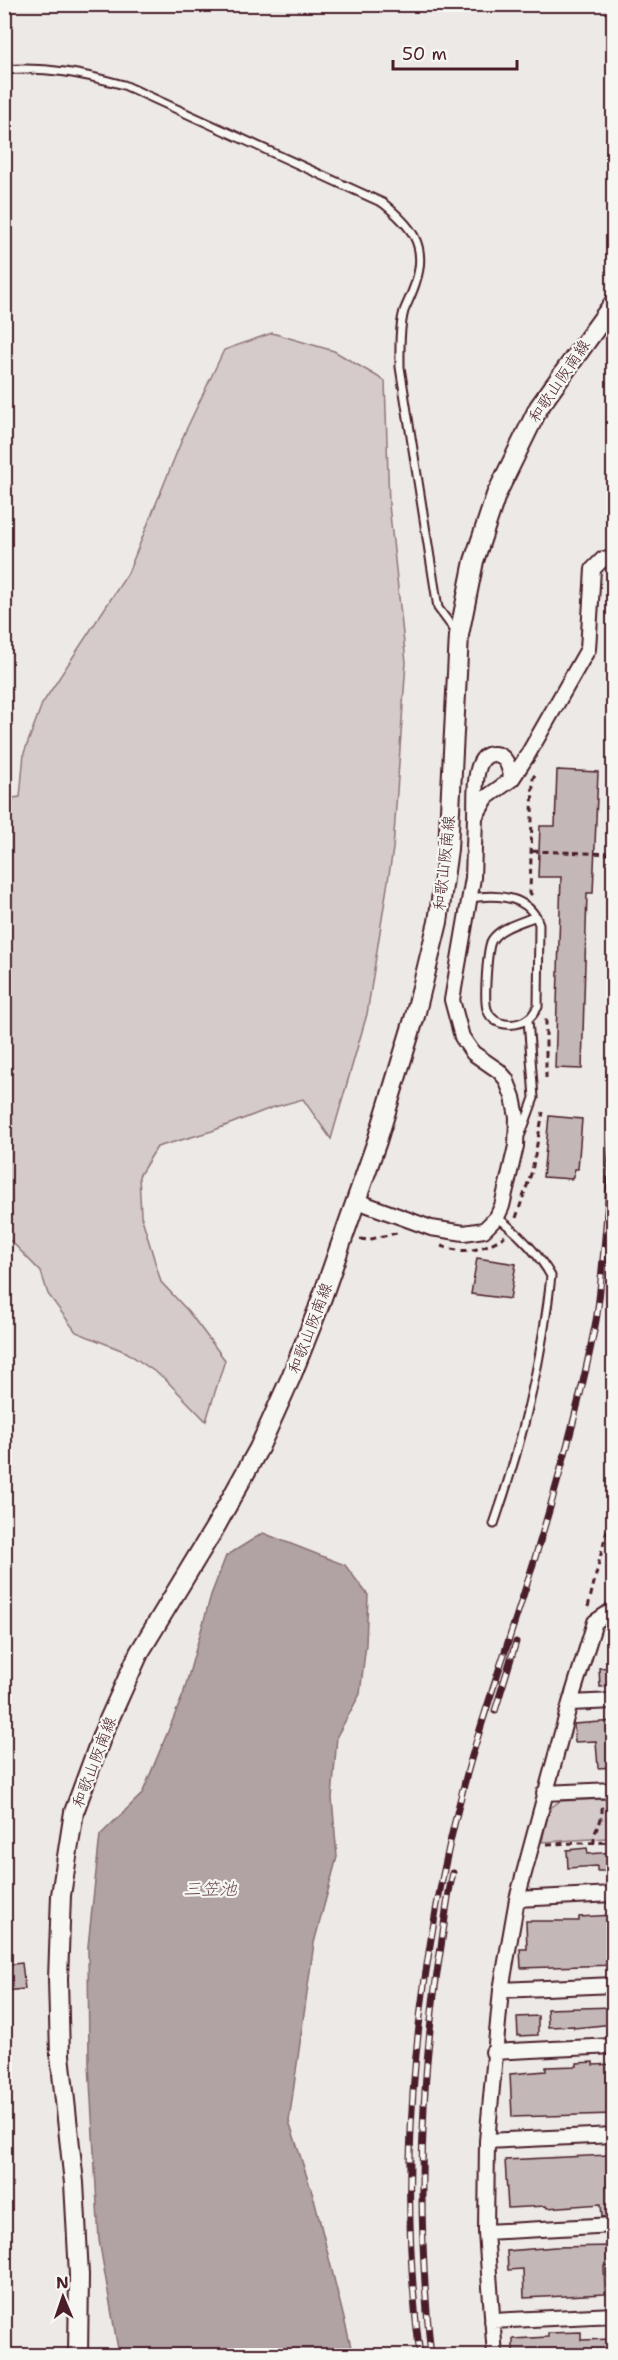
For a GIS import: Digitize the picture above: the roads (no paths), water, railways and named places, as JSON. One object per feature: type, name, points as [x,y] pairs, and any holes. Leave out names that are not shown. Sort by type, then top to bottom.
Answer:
[{"type":"main road","name":"和歌山阪南線","points":[[78,2355],[79,2275],[74,2183],[60,2055],[58,1979],[61,1895],[74,1812],[103,1733],[139,1653],[217,1524],[259,1448],[315,1319],[377,1141],[415,1016],[438,922],[448,849],[459,635],[474,561],[496,495],[539,406],[614,303]]},
{"type":"street","points":[[475,818],[487,797],[512,779],[588,649],[593,568],[603,559]]},
{"type":"street","points":[[357,1201],[431,1228],[464,1233],[484,1230],[497,1217],[511,1176],[516,1146],[517,1117],[513,1097],[506,1079],[499,1071],[473,1053],[462,1037],[452,1000],[473,878],[477,771],[482,758],[488,755],[501,756],[507,762],[512,779]]},
{"type":"street","points":[[495,2355],[486,2232],[487,2141],[493,2052],[501,1990],[517,1899],[570,1703],[595,1622],[614,1609]]},
{"type":"street","points":[[570,1703],[614,1701]]},
{"type":"street","points":[[544,1793],[614,1790]]},
{"type":"street","points":[[517,1899],[614,1894]]},
{"type":"street","points":[[501,1990],[614,1985]]},
{"type":"street","points":[[493,2052],[614,2046]]},
{"type":"street","points":[[487,2141],[614,2136]]},
{"type":"street","points":[[486,2232],[614,2225]]},
{"type":"street","points":[[492,2320],[614,2315]]},
{"type":"lane","points":[[4,70],[48,69],[83,74],[124,85],[383,202],[404,220],[416,237],[421,257],[417,280],[404,313],[400,338],[400,367],[438,608],[459,635]]},
{"type":"lane","points":[[470,898],[490,895],[509,898],[527,906],[536,916],[539,924],[538,1007],[528,1019],[515,1025],[503,1024],[492,1017],[486,1008],[488,949],[492,938],[501,931],[536,916]]},
{"type":"lane","points":[[516,1146],[534,1098],[528,1019]]},
{"type":"lane","points":[[494,1524],[529,1410],[551,1276],[543,1262],[511,1228],[497,1217]]},
{"type":"water","name":"三笠池","points":[[263,1533],[345,1565],[368,1595],[366,1644],[360,1694],[337,1736],[332,1798],[337,1857],[314,1943],[289,2121],[315,2202],[353,2355],[119,2355],[99,2240],[89,2064],[88,1946],[100,1835],[142,1794],[183,1695],[211,1595],[226,1556]]},
{"type":"railway","points":[[420,2356],[413,2283],[410,2209],[411,2135],[424,1987],[435,1914],[468,1770],[549,1512],[590,1353],[598,1312],[614,1102]]},
{"type":"railway","points":[[495,1711],[516,1642]]},
{"type":"railway","points":[[431,2356],[422,2206],[424,2107],[432,2008],[453,1873]]}]
